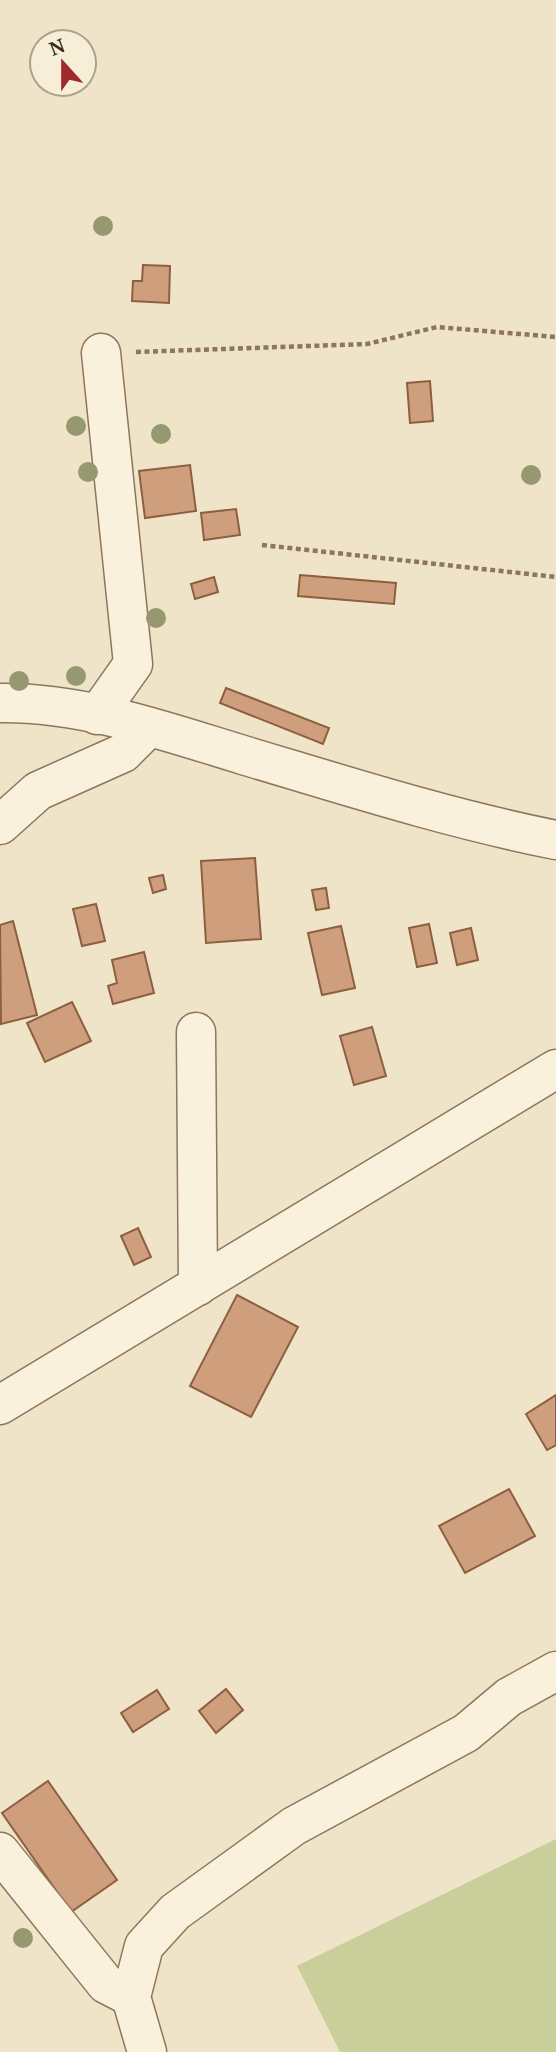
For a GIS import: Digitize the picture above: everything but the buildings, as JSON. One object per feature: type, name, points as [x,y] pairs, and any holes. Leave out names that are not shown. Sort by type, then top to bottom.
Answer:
[{"type":"street","points":[[101,353],[134,664],[149,727]]},
{"type":"street","points":[[97,715],[134,664]]},
{"type":"street","points":[[0,704],[37,703],[149,727],[468,822],[556,840]]},
{"type":"street","points":[[0,825],[38,791],[123,753],[149,727]]},
{"type":"street","points":[[196,1032],[198,1286]]},
{"type":"street","points":[[0,1405],[556,1069]]},
{"type":"street","points":[[147,2052],[131,1997],[144,1946],[175,1912],[294,1826],[466,1733],[509,1698],[556,1671]]},
{"type":"street","points":[[0,1852],[106,1984],[131,1997]]},
{"type":"path","points":[[101,353],[367,344],[437,327],[556,337]]},
{"type":"path","points":[[262,545],[556,577]]},
{"type":"green space","points":[[556,1839],[556,2052],[340,2052],[297,1966]]}]
